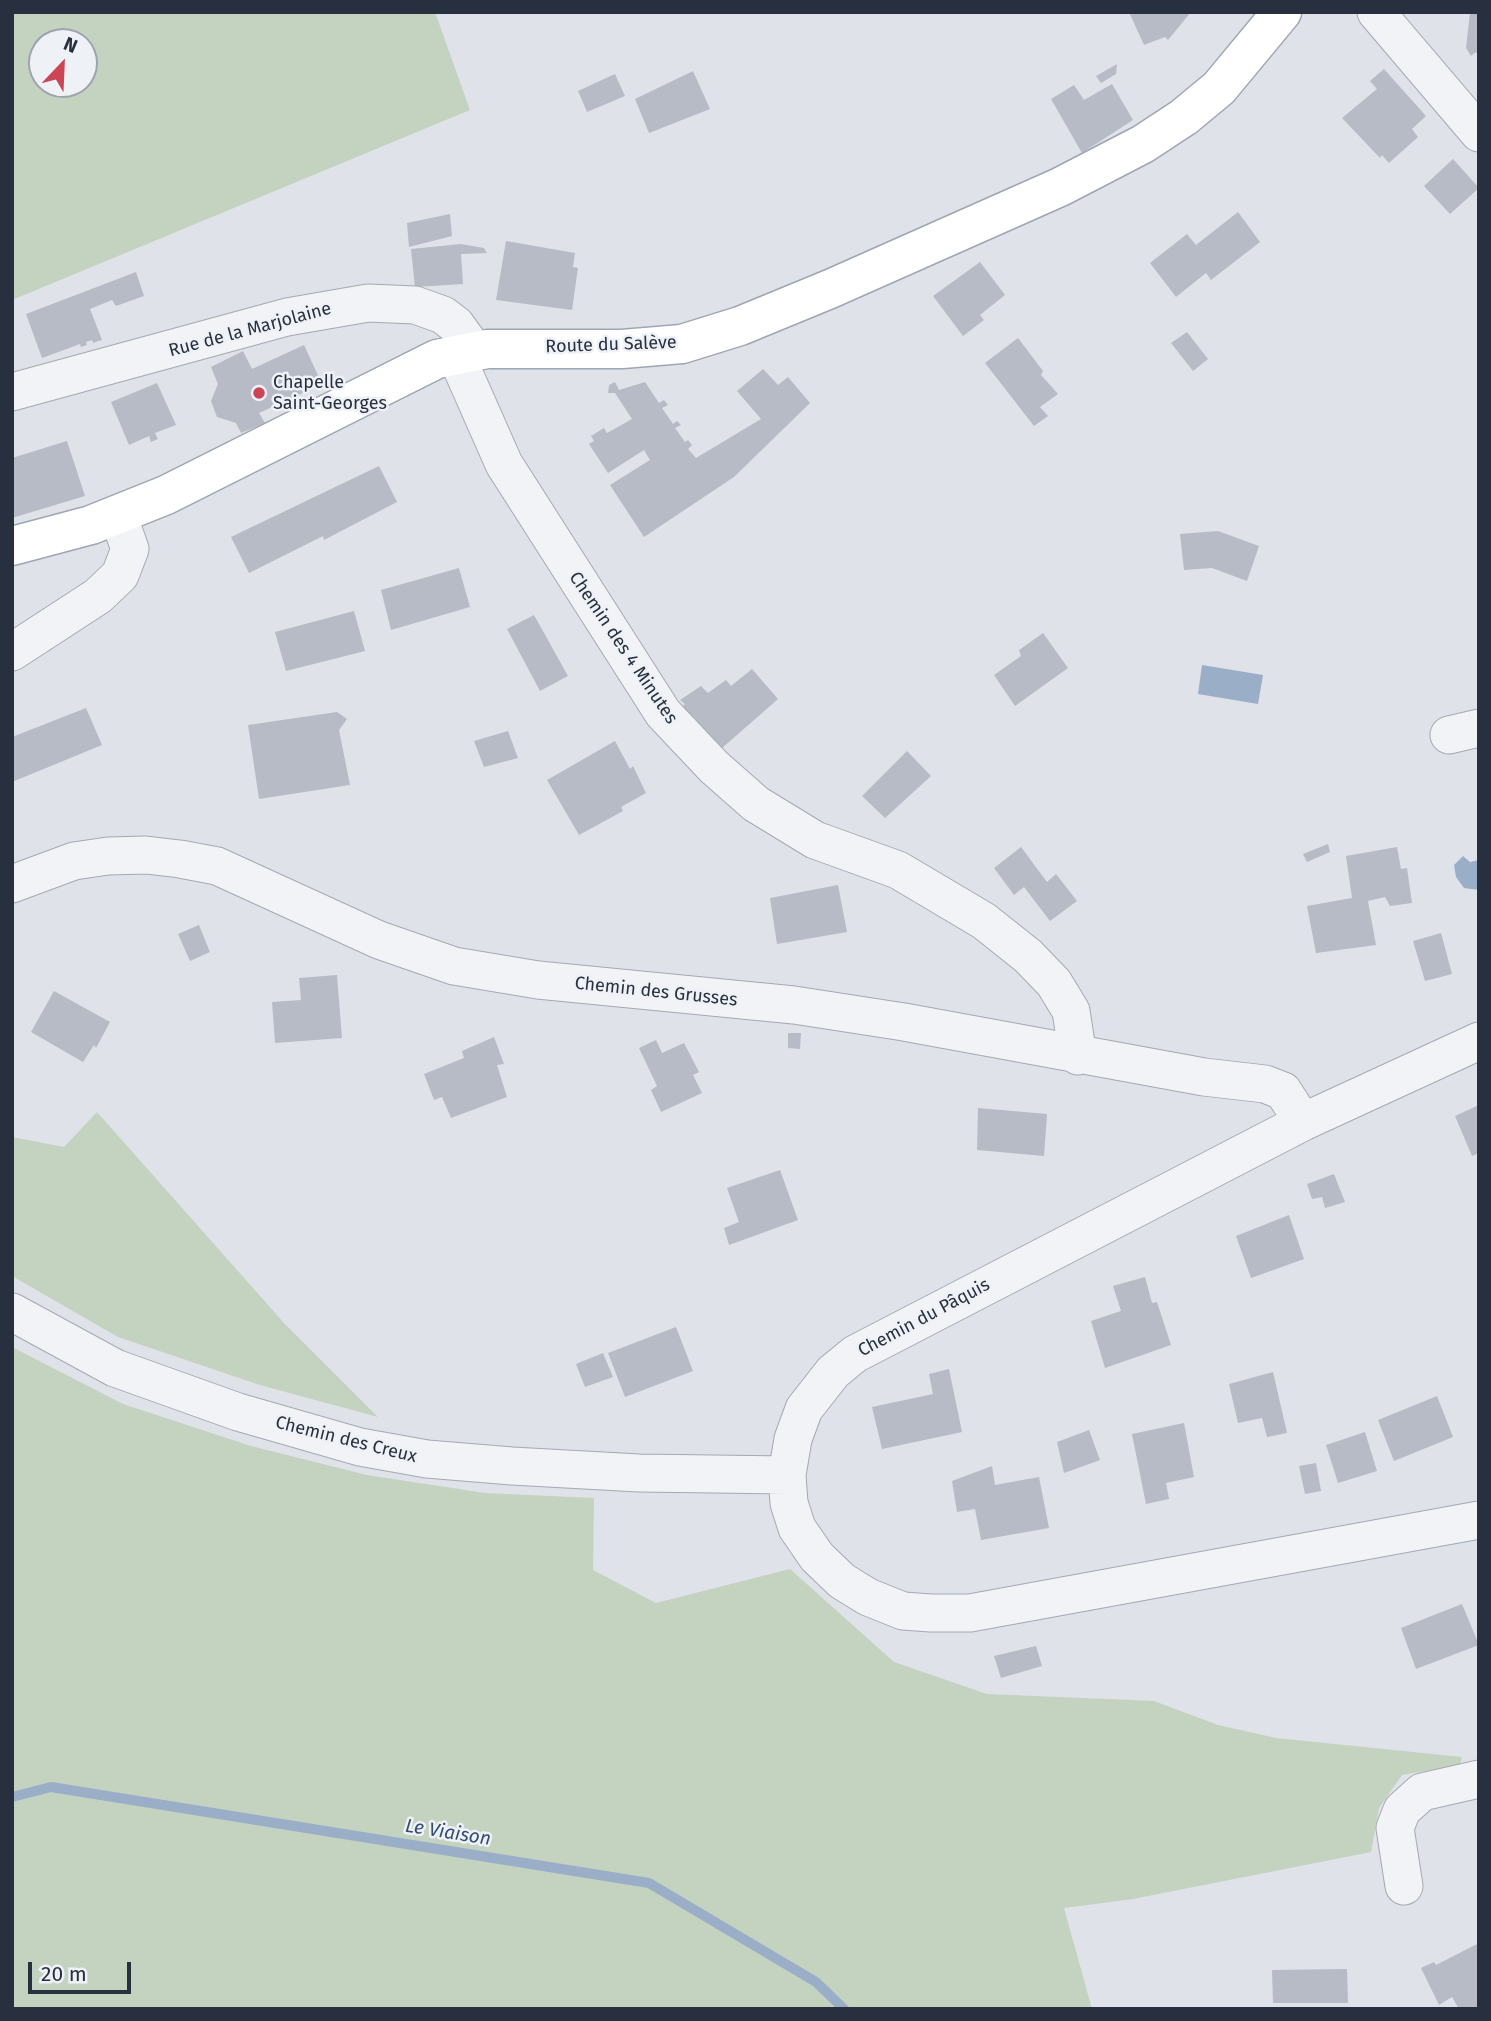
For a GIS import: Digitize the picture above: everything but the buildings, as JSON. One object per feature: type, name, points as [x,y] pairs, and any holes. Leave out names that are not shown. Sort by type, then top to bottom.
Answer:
[{"type":"main road","name":"Route du Salève","points":[[12,546],[118,515],[166,495],[401,374],[464,352],[642,348],[682,344],[740,326],[830,289],[1060,187],[1143,144],[1202,104],[1219,88],[1282,12]]},
{"type":"street","points":[[1376,12],[1479,133]]},
{"type":"street","name":"Rue de la Marjolaine","points":[[12,393],[287,317],[368,303],[415,305],[443,315],[456,324],[464,352]]},
{"type":"street","name":"Chemin des 4 Minutes","points":[[464,352],[504,464],[663,713],[714,767],[756,804],[815,840],[898,870],[984,921],[1028,956],[1054,982],[1072,1011],[1078,1056]]},
{"type":"street","points":[[12,652],[98,596],[120,575],[131,549],[118,515]]},
{"type":"street","name":"Chemin des Grusses","points":[[12,884],[74,861],[108,856],[146,855],[180,859],[217,866],[380,940],[431,960],[476,971],[538,980],[794,1005],[904,1022],[1078,1056],[1265,1084],[1283,1091],[1303,1122]]},
{"type":"street","name":"Chemin du Pâquis","points":[[1479,1041],[1303,1122],[855,1354],[824,1381],[804,1409],[793,1439],[787,1475],[789,1503],[797,1528],[817,1558],[842,1581],[868,1597],[903,1611],[931,1613],[970,1613],[1479,1520]]},
{"type":"street","name":"Chemin des Creux","points":[[12,1312],[115,1368],[238,1412],[360,1447],[428,1460],[512,1466],[639,1473],[787,1475]]},
{"type":"street","points":[[1404,1886],[1395,1828],[1402,1810],[1422,1792],[1479,1779]]},
{"type":"green space","points":[[12,12],[435,12],[470,110],[12,300]]},
{"type":"green space","points":[[97,1112],[284,1323],[378,1417],[260,1385],[118,1337],[12,1276],[12,1137],[64,1147]]},
{"type":"green space","points":[[12,1347],[123,1404],[251,1446],[367,1475],[485,1493],[594,1498],[593,1570],[656,1603],[790,1569],[894,1662],[987,1694],[1154,1701],[1218,1725],[1276,1738],[1462,1757],[1460,1765],[1402,1775],[1379,1808],[1371,1852],[1133,1899],[1064,1908],[1092,2009],[12,2009]]},
{"type":"water","points":[[1202,665],[1263,675],[1258,704],[1198,694]]},
{"type":"water","points":[[1463,856],[1470,862],[1479,860],[1479,890],[1464,888],[1456,877],[1454,865]]},
{"type":"waterway","name":"Le Viaison","points":[[12,1797],[51,1787],[649,1883],[816,1982],[844,2009]]},
{"type":"place","name":"Chapelle Saint-Georges","points":[[259,393]]}]
